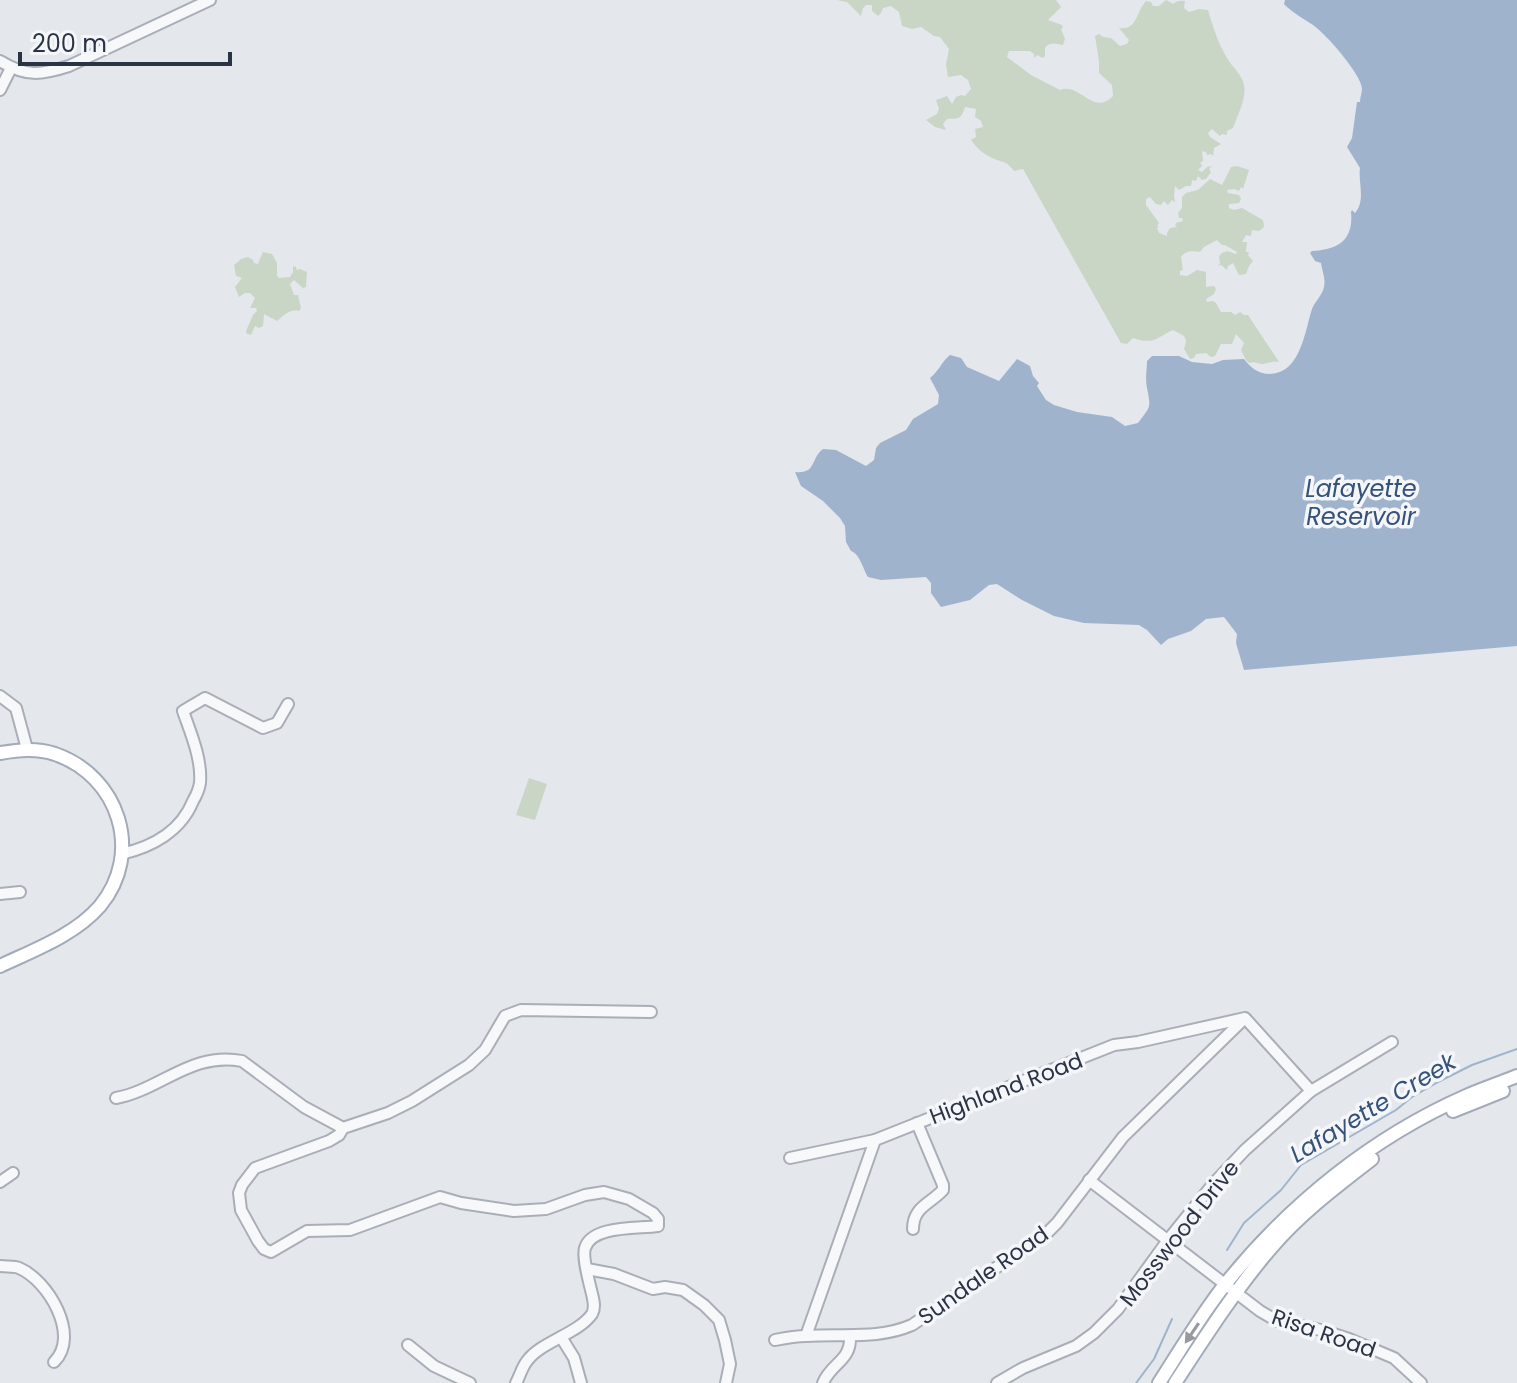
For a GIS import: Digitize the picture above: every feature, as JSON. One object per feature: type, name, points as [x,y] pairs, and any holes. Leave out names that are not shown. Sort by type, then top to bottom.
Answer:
[{"type":"main road","points":[[0,753],[27,749],[54,754],[91,776],[113,805],[123,836],[114,883],[87,920],[0,966]]},
{"type":"main road","points":[[1159,1383],[1272,1231],[1324,1183],[1374,1147],[1423,1118],[1466,1096],[1517,1076]]},
{"type":"main road","points":[[1175,1383],[1231,1288],[1331,1190],[1378,1154],[1428,1123],[1517,1085]]},
{"type":"street","points":[[0,61],[28,74],[46,73],[69,66],[204,1]]},
{"type":"street","points":[[0,90],[11,68]]},
{"type":"street","points":[[0,696],[16,708],[27,749]]},
{"type":"street","points":[[121,854],[162,839],[187,816],[200,785],[197,749],[183,711],[205,698],[263,728],[277,723],[288,704]]},
{"type":"street","points":[[0,894],[20,892]]},
{"type":"street","points":[[516,1383],[527,1360],[592,1314],[594,1305],[585,1247],[594,1236],[611,1230],[658,1226],[658,1219],[653,1213],[629,1199],[604,1192],[585,1195],[546,1209],[514,1211],[440,1197],[350,1230],[307,1231],[271,1252],[264,1249],[241,1210],[239,1193],[255,1168],[329,1141],[339,1135],[343,1128],[388,1113],[469,1065],[485,1050],[505,1016],[521,1010],[651,1012]]},
{"type":"street","points":[[1245,1018],[1311,1091]]},
{"type":"street","name":"Highland Road","points":[[790,1158],[875,1140],[1114,1045],[1245,1018]]},
{"type":"street","name":"Sundale Road","points":[[775,1340],[885,1334],[912,1325],[1047,1233],[1123,1137],[1245,1018]]},
{"type":"street","name":"Mosswood Drive","points":[[997,1383],[1023,1368],[1076,1346],[1094,1333],[1118,1309],[1168,1240],[1245,1150],[1311,1091],[1392,1042]]},
{"type":"street","points":[[116,1098],[128,1096],[185,1069],[230,1059],[242,1061],[304,1107],[343,1128]]},
{"type":"street","points":[[913,1229],[917,1211],[943,1190],[917,1123]]},
{"type":"street","points":[[806,1336],[875,1140]]},
{"type":"street","points":[[0,1182],[13,1173]]},
{"type":"street","name":"Risa Road","points":[[1089,1180],[1260,1311],[1277,1321],[1321,1330],[1394,1358],[1421,1383]]},
{"type":"street","points":[[0,1266],[19,1268],[45,1290],[56,1306],[61,1315],[63,1344],[60,1356],[54,1362]]},
{"type":"street","points":[[587,1269],[614,1274],[653,1289],[683,1290],[704,1305],[719,1320],[725,1340],[730,1364],[726,1383]]},
{"type":"street","points":[[561,1337],[574,1358],[581,1383]]},
{"type":"street","points":[[823,1383],[826,1375],[850,1348],[850,1337]]},
{"type":"street","points":[[408,1345],[434,1366],[469,1382]]},
{"type":"green space","points":[[837,0],[1056,0],[1061,7],[1048,20],[1062,25],[1063,45],[1049,44],[1043,58],[1037,55],[1034,58],[1030,51],[1009,51],[1007,57],[1031,75],[1060,90],[1074,91],[1099,103],[1113,96],[1112,85],[1099,73],[1095,36],[1099,34],[1111,38],[1120,46],[1127,44],[1129,40],[1119,28],[1133,24],[1146,1],[1159,6],[1166,0],[1173,4],[1185,1],[1184,8],[1189,12],[1208,10],[1221,47],[1243,81],[1245,90],[1241,107],[1227,135],[1220,136],[1212,129],[1208,133],[1221,144],[1214,148],[1213,156],[1202,151],[1202,166],[1198,170],[1202,172],[1212,166],[1206,179],[1198,176],[1196,181],[1192,180],[1191,186],[1179,190],[1175,186],[1175,202],[1156,204],[1150,197],[1146,199],[1146,205],[1159,223],[1159,233],[1167,236],[1170,228],[1177,227],[1176,223],[1183,221],[1178,213],[1186,193],[1198,190],[1210,179],[1222,185],[1231,167],[1249,170],[1243,189],[1227,190],[1241,199],[1239,203],[1229,204],[1229,208],[1242,208],[1263,220],[1263,228],[1252,230],[1251,236],[1246,235],[1242,242],[1247,242],[1246,252],[1253,261],[1246,274],[1239,275],[1233,263],[1227,270],[1218,266],[1222,253],[1237,252],[1217,240],[1200,252],[1183,255],[1180,275],[1187,276],[1197,270],[1206,272],[1206,287],[1214,286],[1216,289],[1206,299],[1207,302],[1216,303],[1221,312],[1248,315],[1279,362],[1249,363],[1241,350],[1244,343],[1236,334],[1232,344],[1221,344],[1215,356],[1196,354],[1190,359],[1184,349],[1185,338],[1173,330],[1150,341],[1133,338],[1127,344],[1121,343],[1023,169],[1014,171],[1006,163],[983,152],[971,140],[976,137],[975,129],[983,127],[975,117],[976,109],[965,107],[959,118],[947,119],[943,124],[946,130],[926,120],[937,114],[936,100],[947,96],[952,104],[956,97],[965,96],[971,89],[968,80],[961,75],[948,77],[946,64],[949,49],[940,37],[921,27],[912,29],[902,26],[899,12],[891,6],[883,8],[878,16],[872,11],[872,5],[866,5],[861,16],[847,2]]},
{"type":"green space","points":[[263,252],[272,254],[279,278],[290,277],[293,266],[307,272],[306,287],[294,280],[290,284],[294,295],[298,295],[299,311],[290,312],[277,321],[264,314],[263,326],[255,326],[251,335],[246,331],[257,311],[250,308],[255,298],[250,293],[239,297],[235,287],[242,278],[236,276],[234,265],[248,257],[258,264]]},
{"type":"green space","points":[[529,778],[547,784],[535,820],[516,815]]},
{"type":"water","name":"Lafayette Reservoir","points":[[1285,0],[1517,0],[1517,646],[1244,670],[1236,643],[1237,634],[1224,617],[1206,619],[1191,631],[1168,639],[1161,645],[1139,625],[1084,623],[1054,616],[997,584],[989,585],[970,600],[941,607],[931,593],[931,583],[926,577],[881,580],[868,577],[859,558],[846,542],[845,526],[840,518],[801,486],[795,472],[807,471],[823,449],[836,450],[866,466],[874,460],[880,443],[906,430],[913,419],[938,404],[939,395],[930,378],[950,355],[961,358],[967,367],[999,381],[1017,359],[1030,366],[1039,383],[1037,386],[1046,400],[1054,405],[1112,417],[1125,426],[1138,423],[1149,407],[1147,361],[1152,356],[1179,356],[1192,362],[1212,364],[1244,359],[1256,370],[1270,374],[1280,372],[1295,359],[1324,284],[1321,263],[1315,261],[1310,253],[1336,246],[1347,237],[1351,212],[1355,213],[1360,203],[1360,168],[1347,147],[1352,138],[1362,89],[1356,74],[1334,45],[1319,29],[1287,7]]},
{"type":"waterway","name":"Lafayette Creek","points":[[1227,1250],[1244,1223],[1281,1190],[1301,1165],[1438,1082],[1472,1065],[1517,1049]]},
{"type":"waterway","name":"Lafayette Creek","points":[[1136,1383],[1154,1359],[1172,1319]]}]
